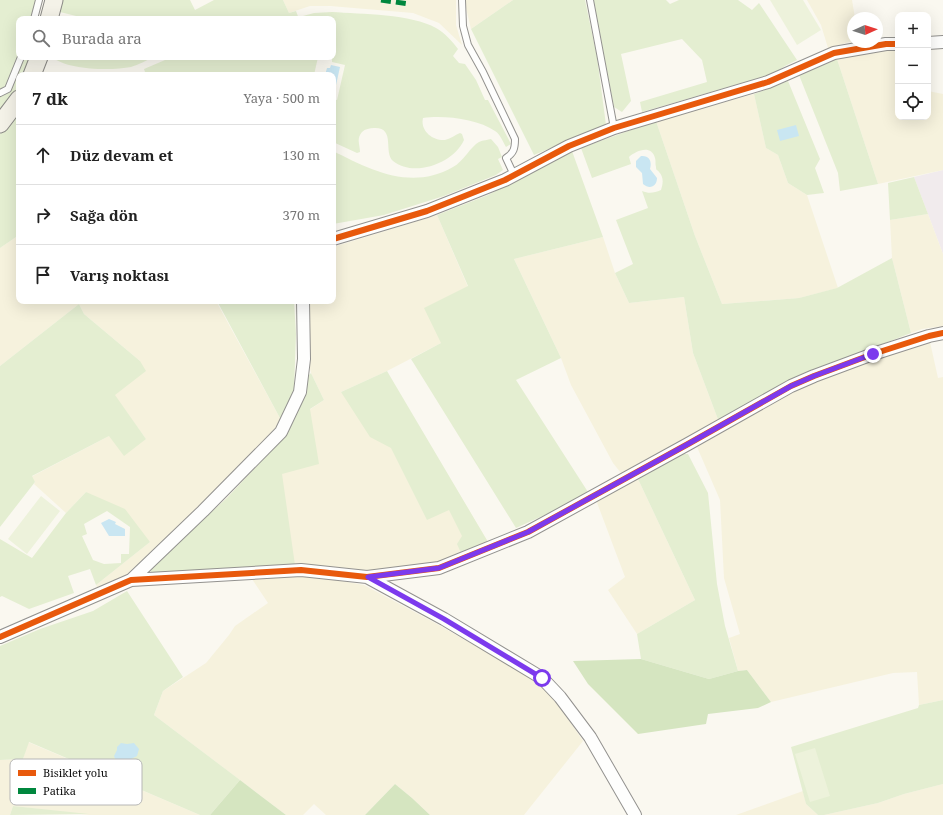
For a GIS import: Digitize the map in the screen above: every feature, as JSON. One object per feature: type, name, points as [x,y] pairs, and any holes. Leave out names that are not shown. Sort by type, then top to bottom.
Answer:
[{"type":"street","points":[[50,16],[54,0]]},
{"type":"street","points":[[931,43],[943,42]]},
{"type":"street","points":[[336,238],[427,211],[514,175],[569,146],[614,128],[768,82],[834,53],[886,44],[895,44]]},
{"type":"street","points":[[33,72],[39,60]]},
{"type":"street","points":[[0,124],[16,103]]},
{"type":"street","points":[[131,580],[203,511],[281,432],[300,392],[304,359],[303,304]]},
{"type":"street","points":[[0,637],[131,580],[301,570],[368,577],[439,568],[528,532],[791,386],[873,354],[943,333]]},
{"type":"street","points":[[368,577],[444,619],[542,678],[560,697],[590,737],[635,815]]},
{"type":"lane","points":[[35,16],[39,0]]},
{"type":"lane","points":[[462,0],[463,26],[468,45],[483,72],[515,139],[515,149],[511,156],[506,158],[514,175]]},
{"type":"lane","points":[[590,0],[614,128]]},
{"type":"lane","points":[[0,93],[8,89],[20,60]]},
{"type":"shaded area","points":[[283,0],[456,0],[456,25],[462,45],[439,23],[413,13],[330,6],[310,6],[289,13]]},
{"type":"shaded area","points":[[465,0],[513,0],[471,29]]},
{"type":"shaded area","points":[[807,0],[852,0],[854,12],[847,12],[847,43],[828,48],[821,25]]},
{"type":"shaded area","points":[[884,49],[895,49],[895,120],[931,120],[931,92],[943,94],[943,170],[878,184],[837,59]]},
{"type":"shaded area","points":[[754,94],[766,148],[778,155],[788,183],[807,195],[838,288],[799,298],[722,304],[695,236],[656,121]]},
{"type":"shaded area","points":[[943,170],[943,254],[914,177]]},
{"type":"shaded area","points":[[928,214],[943,254],[943,326],[922,329],[911,333],[892,258],[890,220]]},
{"type":"shaded area","points":[[437,215],[468,287],[441,343],[387,371],[341,392],[421,430],[488,542],[438,563],[367,572],[149,569],[227,498],[285,436],[293,421],[324,400],[311,373],[308,360],[307,304],[336,304],[336,246]]},
{"type":"shaded area","points":[[16,237],[16,304],[79,304],[0,366],[0,248]]},
{"type":"shaded area","points":[[603,237],[615,273],[629,303],[684,297],[693,353],[719,422],[621,473],[613,463],[571,385],[561,358],[514,259]]},
{"type":"shaded area","points":[[79,304],[218,304],[281,420],[276,429],[207,500],[127,574],[99,591],[96,585],[150,542],[86,492],[66,513],[34,484],[35,482],[31,477],[109,436],[146,439],[114,395],[140,361],[84,314]]},
{"type":"shaded area","points":[[930,342],[938,378],[943,377],[943,700],[919,705],[917,672],[893,673],[771,702],[747,670],[738,671],[729,638],[740,634],[724,578],[720,500],[697,447],[811,382]]},
{"type":"shaded area","points":[[638,479],[695,600],[637,634],[608,590],[625,577],[596,500]]},
{"type":"shaded area","points":[[309,575],[364,585],[437,624],[539,682],[561,708],[583,741],[524,815],[430,815],[395,784],[365,815],[326,815],[314,804],[303,815],[286,815],[154,715],[163,691],[206,663],[235,626],[268,603],[252,579]]},
{"type":"shaded area","points":[[28,742],[68,759],[23,759]]},
{"type":"shaded area","points":[[0,760],[10,760],[10,805],[142,805],[142,790],[200,815],[89,815],[13,806],[10,815],[0,815]]},
{"type":"shaded area","points":[[943,784],[943,815],[824,815],[878,803],[904,794]]},
{"type":"shaded area","points":[[803,791],[806,804],[818,815],[736,815]]},
{"type":"green space","points":[[0,0],[36,0],[31,16],[16,16],[17,60],[6,86],[0,89]]},
{"type":"green space","points":[[62,0],[190,0],[195,10],[214,0],[283,0],[289,13],[296,11],[298,16],[76,16],[60,12]]},
{"type":"green space","points":[[513,0],[585,0],[597,57],[606,125],[534,155],[471,29]]},
{"type":"green space","points":[[593,0],[666,0],[670,4],[679,0],[738,0],[752,10],[759,3],[797,60],[773,74],[642,112],[640,102],[707,82],[702,60],[682,39],[621,54],[631,101],[622,112],[614,107]]},
{"type":"green space","points":[[770,0],[803,0],[821,30],[797,45]]},
{"type":"green space","points":[[332,12],[400,17],[426,23],[436,28],[451,40],[458,49],[453,56],[459,63],[465,64],[476,80],[485,100],[488,100],[511,144],[506,147],[497,132],[480,123],[441,117],[423,118],[423,127],[428,134],[436,139],[445,140],[460,133],[462,134],[464,140],[452,155],[433,166],[412,168],[402,166],[393,161],[390,157],[387,136],[385,131],[381,129],[369,128],[362,132],[359,140],[360,152],[357,153],[336,143],[336,100],[345,65],[332,62],[332,60],[336,60],[336,16],[303,16],[314,13]]},
{"type":"green space","points":[[837,59],[878,184],[840,191],[838,173],[799,75]]},
{"type":"green space","points":[[22,60],[32,60],[26,72],[18,72]]},
{"type":"green space","points":[[57,60],[148,60],[131,67],[112,69],[78,67]]},
{"type":"green space","points":[[165,60],[317,60],[315,72],[145,72],[144,69]]},
{"type":"green space","points":[[16,77],[16,92],[0,116],[0,97],[9,92]]},
{"type":"green space","points":[[788,81],[820,159],[815,168],[824,193],[807,195],[788,183],[778,155],[766,148],[754,94]]},
{"type":"green space","points":[[16,113],[16,237],[0,248],[0,134]]},
{"type":"green space","points":[[656,121],[695,236],[722,304],[799,298],[837,288],[892,258],[911,333],[837,364],[719,422],[693,353],[684,297],[629,303],[615,273],[633,264],[616,220],[648,208],[642,191],[652,193],[661,190],[663,183],[662,178],[661,174],[656,169],[653,154],[647,150],[639,151],[629,157],[631,164],[592,178],[581,148]]},
{"type":"green space","points":[[491,139],[498,147],[502,157],[498,159],[503,170],[496,175],[444,196],[384,215],[336,223],[336,152],[377,171],[407,177],[422,177],[437,174],[457,165],[476,144],[481,141]]},
{"type":"green space","points":[[572,151],[603,237],[514,259],[561,358],[516,380],[588,492],[549,513],[516,528],[411,359],[441,343],[424,308],[468,286],[437,215],[488,195]]},
{"type":"green space","points":[[914,177],[928,214],[890,220],[888,183]]},
{"type":"green space","points":[[79,304],[84,314],[140,361],[146,371],[115,395],[146,439],[124,456],[109,436],[32,476],[35,482],[0,527],[0,366]]},
{"type":"green space","points":[[219,304],[294,304],[296,334],[294,390],[281,420]]},
{"type":"green space","points":[[387,371],[488,542],[461,553],[457,544],[462,536],[449,510],[427,520],[391,448],[370,437],[341,392]]},
{"type":"green space","points":[[311,373],[324,400],[310,409],[319,464],[282,474],[295,565],[152,573],[149,569],[227,498],[285,436],[307,377]]},
{"type":"green space","points":[[678,454],[688,454],[708,493],[717,584],[725,626],[738,671],[709,679],[641,659],[637,634],[695,600],[638,479]]},
{"type":"green space","points":[[86,492],[125,509],[150,542],[96,585],[90,569],[68,576],[74,593],[29,609],[2,596],[0,597],[0,539],[32,558],[66,513]],"holes":[[[107,511],[130,527],[129,554],[121,554],[121,563],[104,564],[93,560],[82,536],[87,534],[84,524]]]},
{"type":"green space","points":[[41,496],[60,511],[27,554],[8,539]]},
{"type":"green space","points":[[127,591],[183,677],[163,691],[154,715],[240,780],[210,815],[200,815],[142,790],[142,759],[69,759],[29,742],[23,759],[0,760],[0,646],[40,629],[93,611]]},
{"type":"green space","points":[[641,659],[709,679],[747,670],[771,702],[758,708],[708,714],[706,724],[638,734],[588,684],[573,661]]},
{"type":"green space","points":[[943,700],[943,784],[904,794],[878,803],[824,815],[818,815],[806,804],[791,747],[918,708],[919,705]]},
{"type":"green space","points":[[815,748],[830,796],[810,802],[795,754]]},
{"type":"green space","points":[[240,780],[286,815],[210,815]]},
{"type":"green space","points":[[395,784],[412,798],[430,815],[365,815]]},
{"type":"green space","points":[[13,806],[89,814],[10,815]]},
{"type":"water","points":[[331,65],[340,67],[336,85],[336,72],[326,72],[327,68],[330,68]]},
{"type":"water","points":[[796,125],[799,136],[780,141],[777,130]]},
{"type":"water","points":[[641,156],[644,156],[650,160],[650,169],[657,178],[656,183],[651,187],[643,184],[642,173],[636,167],[636,161]]},
{"type":"water","points":[[109,519],[125,529],[125,536],[109,536],[101,523]]},
{"type":"water","points":[[121,743],[134,743],[139,749],[137,756],[131,759],[115,759],[114,756],[117,747]]},
{"type":"marked path","points":[[381,0],[409,4]]},
{"type":"cycle path","points":[[336,238],[427,211],[505,180],[569,146],[614,128],[768,82],[834,53],[886,44],[895,44]]},
{"type":"cycle path","points":[[0,637],[131,580],[301,570],[367,577],[439,568],[528,532],[791,386],[873,354],[943,333]]},
{"type":"route","points":[[542,678],[444,619],[368,577],[439,568],[528,532],[791,386],[873,354]]}]
